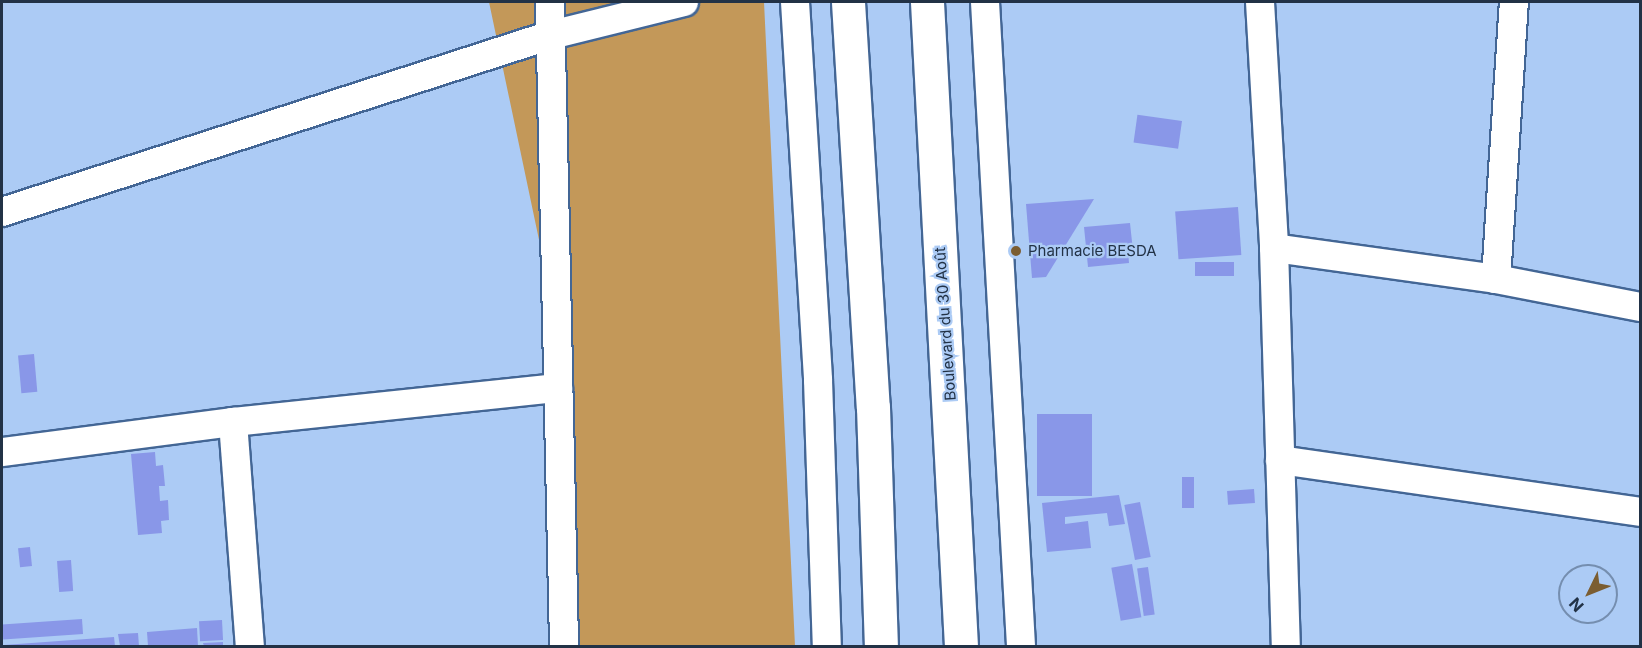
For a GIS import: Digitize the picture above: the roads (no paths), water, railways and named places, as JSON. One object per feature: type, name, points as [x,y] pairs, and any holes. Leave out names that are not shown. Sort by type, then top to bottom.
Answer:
[{"type":"highway","points":[[848,2],[873,407],[881,646]]},
{"type":"highway","name":"Boulevard du 30 Août","points":[[927,2],[961,646]]},
{"type":"street","points":[[550,2],[564,646]]},
{"type":"street","points":[[2,212],[551,35],[684,2]]},
{"type":"street","points":[[795,2],[818,380],[827,646]]},
{"type":"street","points":[[985,2],[1021,646]]},
{"type":"street","points":[[1260,2],[1274,248],[1286,646]]},
{"type":"street","points":[[1496,279],[1514,2]]},
{"type":"street","points":[[1274,248],[1496,279],[1641,307]]},
{"type":"street","points":[[2,452],[233,422],[558,388]]},
{"type":"street","points":[[233,422],[250,646]]},
{"type":"street","points":[[1280,460],[1641,512]]},
{"type":"place","name":"Pharmacie BESDA","points":[[1016,251]]}]
